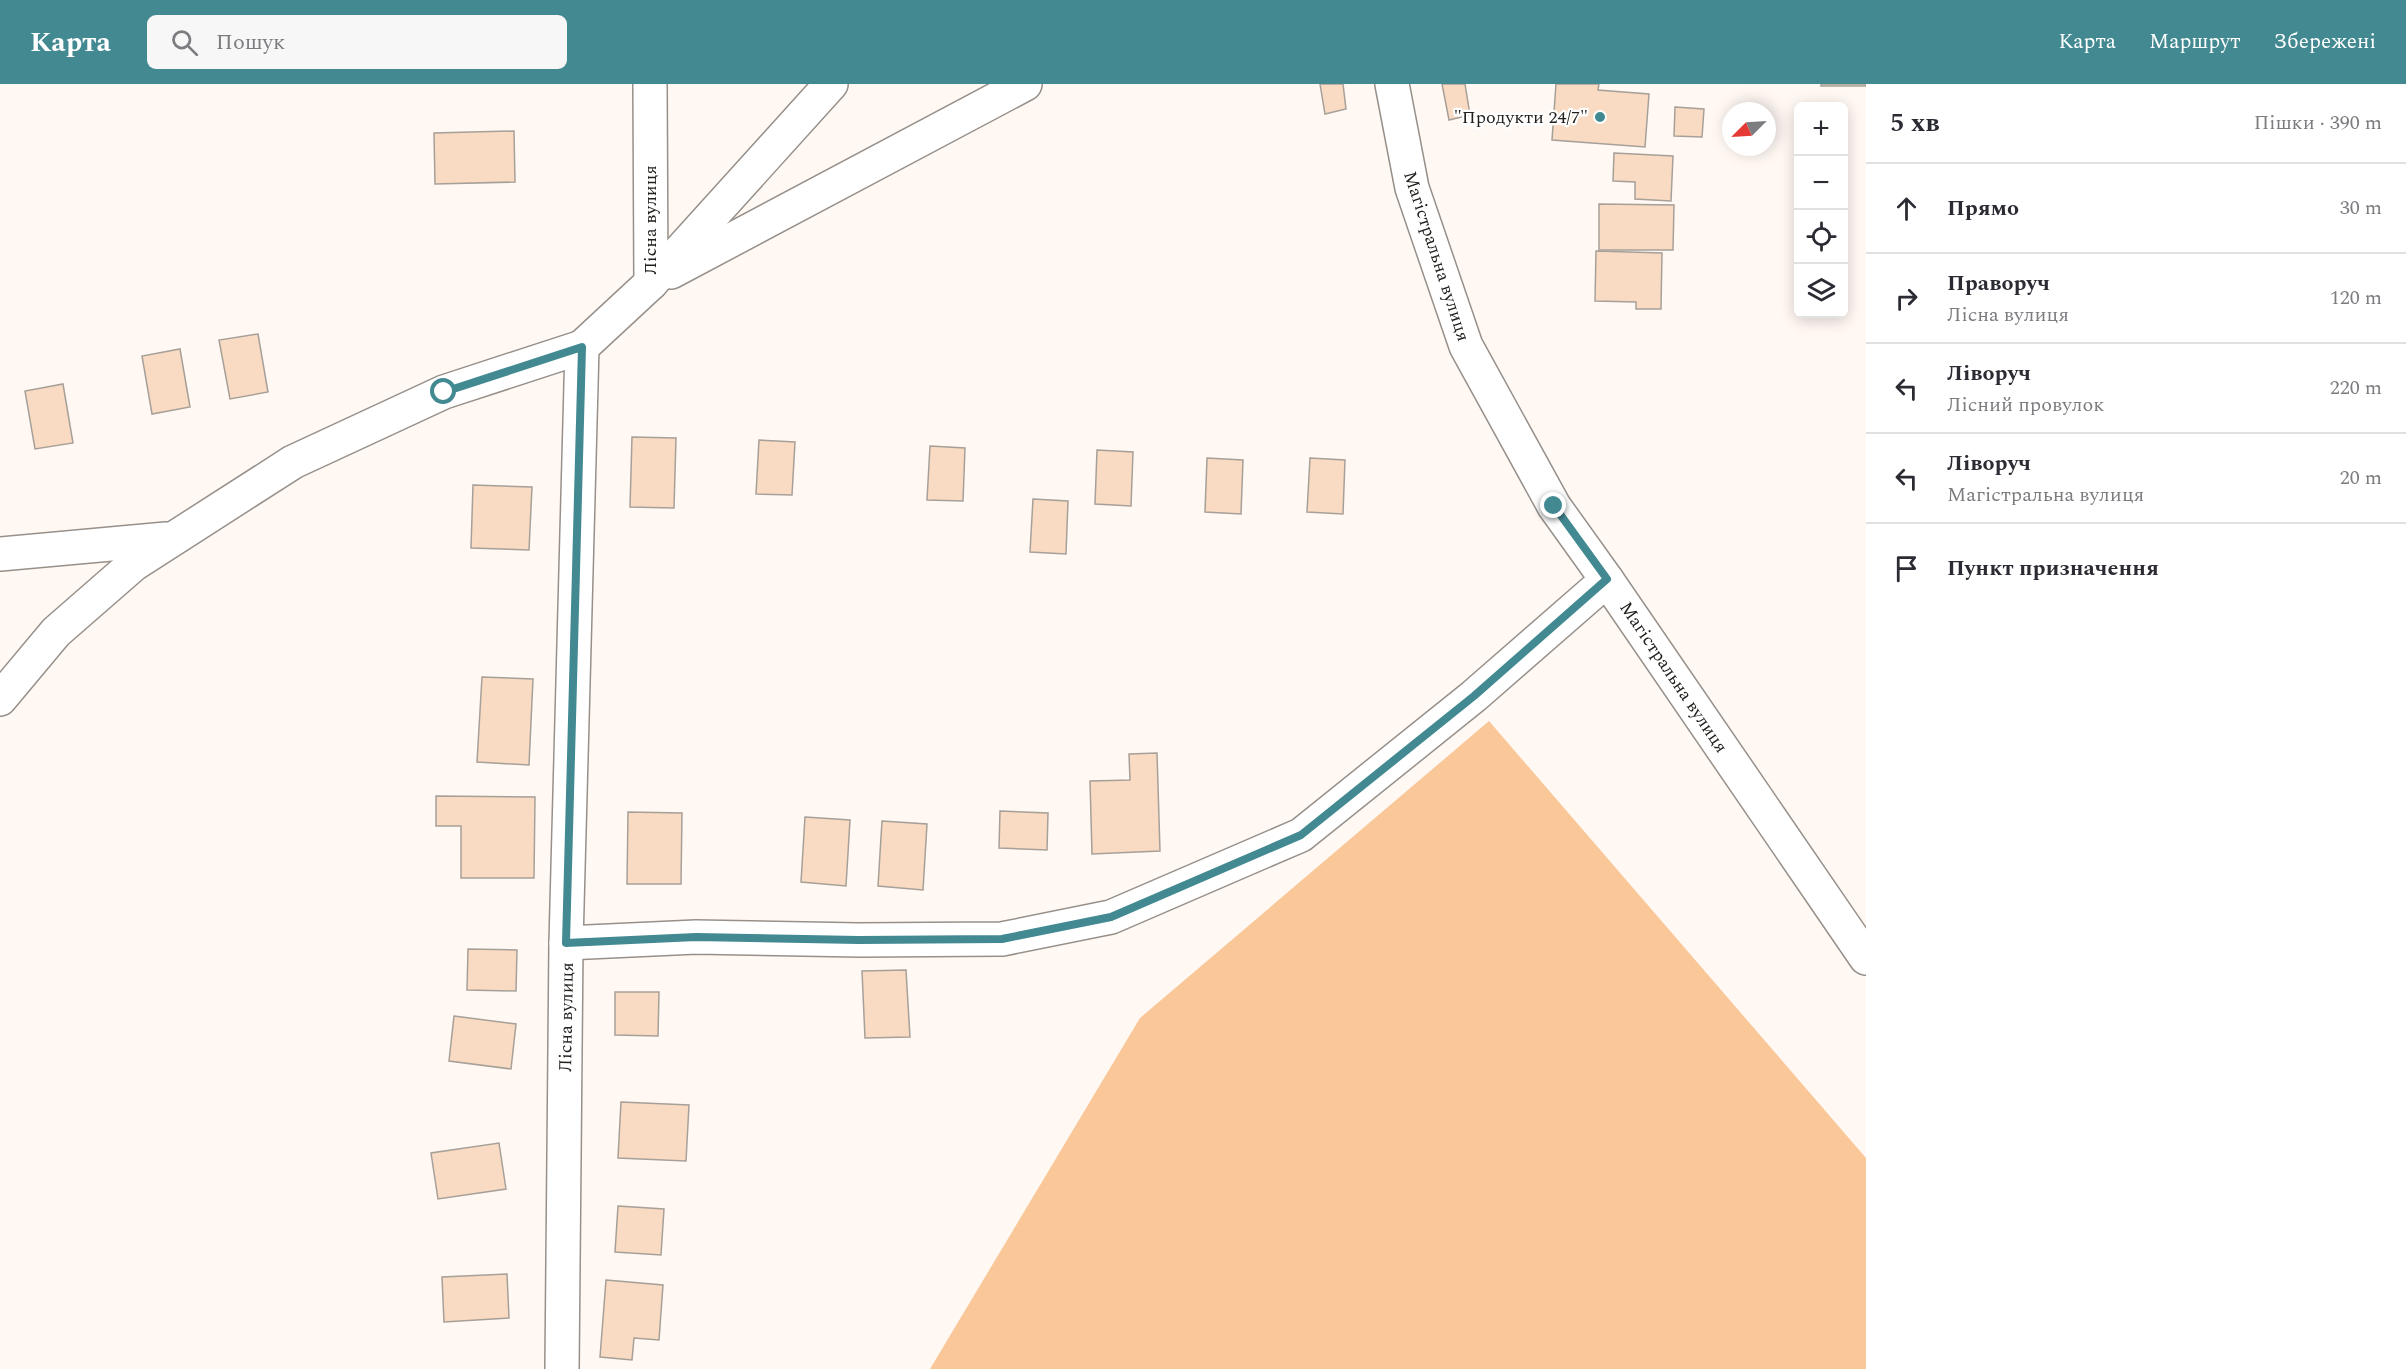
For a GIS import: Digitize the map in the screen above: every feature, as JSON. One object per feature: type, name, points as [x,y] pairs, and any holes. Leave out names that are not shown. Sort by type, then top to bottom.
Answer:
[{"type":"street","name":"Лісна вулиця","points":[[562,1369],[566,943],[582,347],[651,283],[650,84]]},
{"type":"street","points":[[651,283],[831,84]]},
{"type":"street","name":"Магістральна вулиця","points":[[1392,84],[1412,188],[1466,346],[1554,506],[1607,579],[1866,958]]},
{"type":"street","points":[[651,283],[1018,86]]},
{"type":"street","points":[[0,699],[56,632],[134,564],[293,462],[444,392],[582,347]]},
{"type":"street","points":[[0,554],[172,539]]},
{"type":"street","points":[[566,943],[696,937],[859,940],[1002,939],[1111,917],[1301,835],[1474,696],[1607,579]]},
{"type":"shaded area","points":[[1489,721],[1866,1158],[1866,1369],[930,1369],[1140,1018]]},
{"type":"building","points":[[1320,84],[1343,84],[1346,109],[1325,114]]},
{"type":"building","points":[[1442,84],[1465,84],[1470,115],[1449,120]]},
{"type":"building","name":"\"Продукти 24/7\"","points":[[1556,84],[1599,84],[1598,90],[1649,94],[1645,147],[1552,140]]},
{"type":"building","points":[[1821,84],[1866,84],[1866,86],[1821,86]]},
{"type":"building","points":[[1675,107],[1704,109],[1702,137],[1674,136]]},
{"type":"building","points":[[514,131],[515,182],[435,184],[434,133]]},
{"type":"building","points":[[1614,153],[1673,156],[1671,201],[1635,199],[1635,182],[1613,181]]},
{"type":"building","points":[[1599,204],[1674,205],[1673,250],[1599,250]]},
{"type":"building","points":[[1596,251],[1662,253],[1661,309],[1636,309],[1636,302],[1595,301]]},
{"type":"building","points":[[258,334],[268,392],[230,399],[219,340]]},
{"type":"building","points":[[180,349],[190,407],[152,414],[142,356]]},
{"type":"building","points":[[63,384],[73,443],[35,449],[25,391]]},
{"type":"building","points":[[632,437],[676,438],[674,508],[630,507]]},
{"type":"building","points":[[759,440],[795,442],[792,495],[756,494]]},
{"type":"building","points":[[930,446],[965,448],[963,501],[927,500]]},
{"type":"building","points":[[1097,450],[1133,452],[1131,506],[1095,504]]},
{"type":"building","points":[[1207,458],[1243,460],[1241,514],[1205,512]]},
{"type":"building","points":[[1310,458],[1345,460],[1343,514],[1307,512]]},
{"type":"building","points":[[473,485],[532,487],[529,550],[471,548]]},
{"type":"building","points":[[1033,499],[1068,501],[1066,554],[1030,552]]},
{"type":"building","points":[[482,677],[533,679],[529,765],[477,762]]},
{"type":"building","points":[[1157,753],[1160,851],[1092,854],[1090,781],[1130,780],[1129,754]]},
{"type":"building","points":[[436,796],[535,797],[534,878],[461,878],[461,826],[436,826]]},
{"type":"building","points":[[1000,811],[1048,813],[1047,850],[999,848]]},
{"type":"building","points":[[628,812],[682,813],[681,884],[627,884]]},
{"type":"building","points":[[805,817],[850,820],[846,886],[801,882]]},
{"type":"building","points":[[882,821],[927,824],[923,890],[878,886]]},
{"type":"building","points":[[468,949],[517,950],[516,991],[467,990]]},
{"type":"building","points":[[906,970],[910,1037],[865,1038],[862,971]]},
{"type":"building","points":[[615,992],[659,992],[658,1036],[615,1035]]},
{"type":"building","points":[[454,1016],[516,1024],[511,1069],[449,1061]]},
{"type":"building","points":[[621,1102],[689,1105],[686,1161],[618,1158]]},
{"type":"building","points":[[499,1143],[506,1189],[438,1199],[431,1153]]},
{"type":"building","points":[[618,1206],[664,1209],[661,1255],[615,1252]]},
{"type":"building","points":[[507,1274],[509,1318],[444,1322],[442,1277]]},
{"type":"building","points":[[606,1280],[663,1285],[659,1340],[634,1338],[632,1360],[600,1357]]},
{"type":"place","name":"\"Продукти 24/7\"","points":[[1600,117]]},
{"type":"route","points":[[444,392],[582,347],[566,943],[696,937],[859,940],[1002,939],[1111,917],[1301,835],[1474,696],[1607,579],[1554,506]]}]
